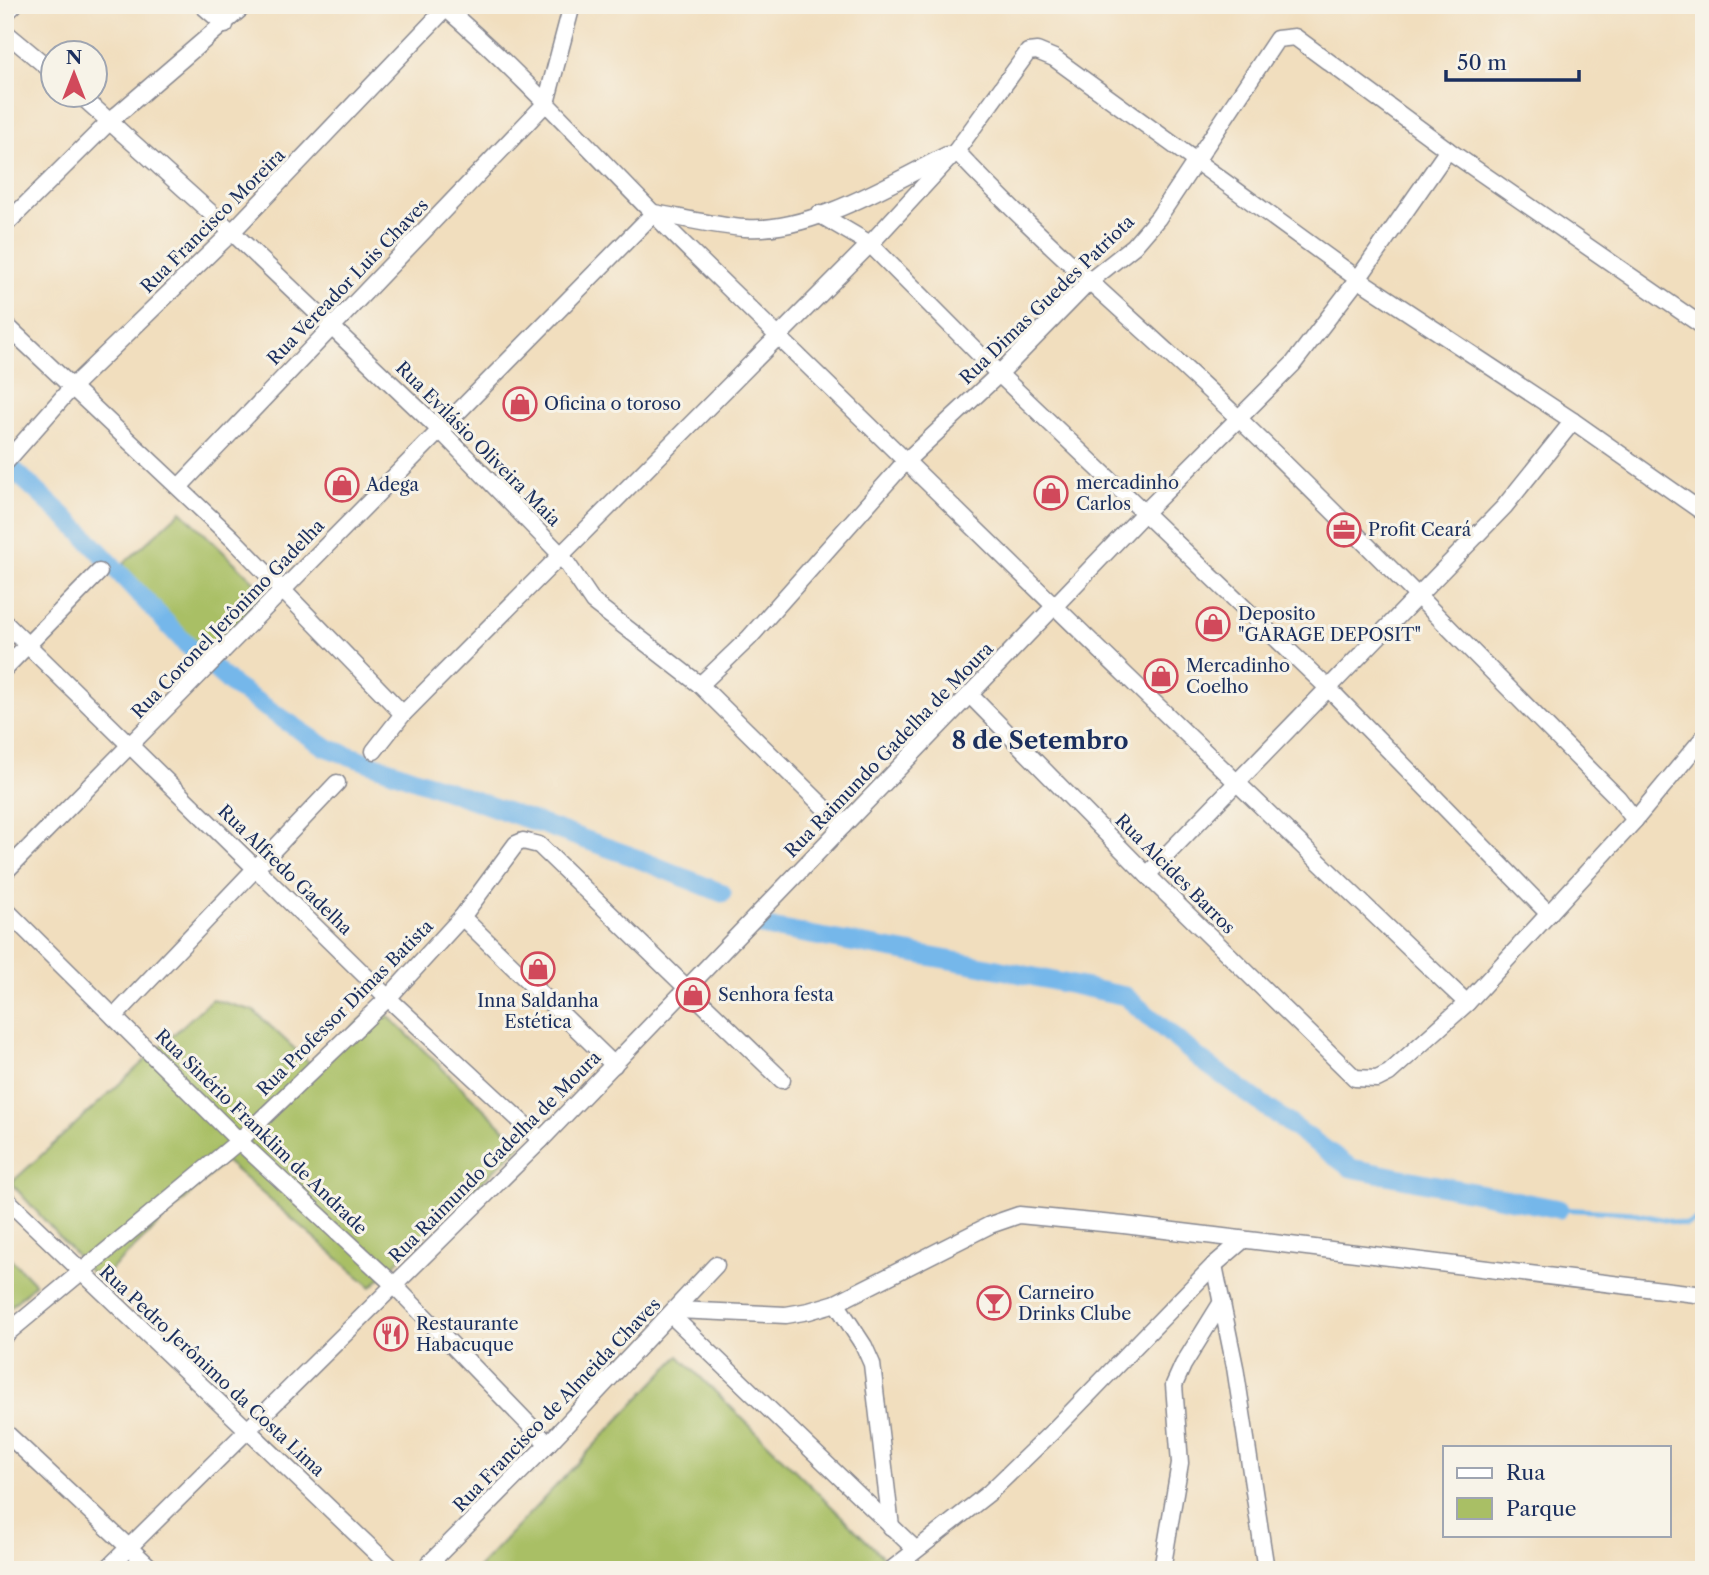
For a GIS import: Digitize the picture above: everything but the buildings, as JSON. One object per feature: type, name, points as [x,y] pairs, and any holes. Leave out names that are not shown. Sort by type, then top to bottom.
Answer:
[{"type":"street","points":[[5,14],[13,5]]},
{"type":"street","points":[[202,5],[225,24]]},
{"type":"street","points":[[5,225],[110,121],[245,5]]},
{"type":"street","points":[[546,103],[572,5]]},
{"type":"street","points":[[445,6],[1235,783],[1467,1003],[1635,820],[1704,737]]},
{"type":"street","name":"Rua Francisco Moreira","points":[[5,463],[73,386],[232,232],[445,6]]},
{"type":"street","points":[[5,32],[38,59]]},
{"type":"street","name":"Rua Dimas Guedes Patriota","points":[[699,685],[749,638],[906,461],[999,374],[1091,279],[1134,246],[1149,228],[1271,44],[1285,36],[1295,37],[1448,150]]},
{"type":"street","points":[[374,751],[403,714],[870,244],[956,151],[1023,56],[1037,51],[1054,58],[1195,158],[1358,279],[1573,421],[1704,513]]},
{"type":"street","name":"Rua Vereador Luis Chaves","points":[[179,488],[546,103]]},
{"type":"street","name":"Rua Evilásio Oliveira Maia","points":[[95,108],[232,232],[440,430],[562,556],[593,601],[699,685],[843,826]]},
{"type":"street","points":[[1448,150],[1704,327]]},
{"type":"street","name":"Rua Raimundo Gadelha de Moura","points":[[106,1570],[541,1140],[1145,512],[1293,364],[1358,279],[1448,150]]},
{"type":"street","points":[[654,213],[746,229],[780,225],[820,214],[956,151]]},
{"type":"street","points":[[956,151],[1036,234],[1091,279],[1238,417],[1618,798],[1635,820]]},
{"type":"street","name":"Rua Coronel Jerônimo Gadelha","points":[[5,873],[654,213]]},
{"type":"street","points":[[820,214],[870,244],[999,374],[1328,688],[1549,914]]},
{"type":"street","points":[[5,324],[179,488],[403,714]]},
{"type":"street","points":[[1147,875],[1504,506],[1573,421]]},
{"type":"street","points":[[5,668],[99,572]]},
{"type":"street","name":"Rua Alfredo Gadelha","points":[[5,622],[388,998],[541,1140]]},
{"type":"street","name":"Rua Alcides Barros","points":[[970,695],[1147,875],[1355,1078],[1366,1080],[1389,1073],[1467,1003]]},
{"type":"street","points":[[114,1017],[337,783]]},
{"type":"street","name":"Rua Professor Dimas Batista","points":[[5,1335],[82,1274],[239,1141],[388,998],[462,916],[516,844],[531,841],[539,845],[687,987]]},
{"type":"street","name":"Rua Sinério Franklim de Andrade","points":[[5,909],[239,1141],[394,1285],[548,1444]]},
{"type":"street","points":[[462,916],[614,1065]]},
{"type":"street","points":[[687,987],[782,1080]]},
{"type":"street","name":"Rua Pedro Jerônimo da Costa Lima","points":[[5,1198],[394,1570]]},
{"type":"street","points":[[673,1313],[786,1315],[836,1303],[990,1224],[1019,1215],[1124,1225],[1704,1295]]},
{"type":"street","points":[[891,1570],[989,1493],[1214,1265],[1242,1241]]},
{"type":"street","name":"Rua Francisco de Almeida Chaves","points":[[423,1570],[548,1444],[716,1265]]},
{"type":"street","points":[[1214,1265],[1235,1367],[1266,1570]]},
{"type":"street","points":[[1162,1570],[1180,1463],[1174,1385],[1222,1302]]},
{"type":"street","points":[[836,1303],[864,1346],[872,1364],[891,1527]]},
{"type":"street","points":[[673,1313],[915,1549]]},
{"type":"street","points":[[5,1432],[153,1570]]},
{"type":"green space","points":[[181,511],[265,592],[209,658],[122,565]]},
{"type":"green space","points":[[212,999],[254,1011],[312,1065],[377,1005],[521,1145],[371,1287],[225,1161],[99,1281],[11,1183]]},
{"type":"green space","points":[[5,1253],[35,1284],[5,1312]]},
{"type":"green space","points":[[679,1356],[887,1561],[878,1570],[476,1570]]},
{"type":"waterway","points":[[5,462],[80,531],[185,643],[235,687],[325,747],[631,856],[722,893]]},
{"type":"waterway","points":[[760,926],[983,966],[1125,996],[1201,1060],[1351,1168],[1559,1209]]},
{"type":"waterway","points":[[1559,1209],[1634,1213],[1686,1225],[1704,1216]]},
{"type":"place","name":"Oficina o toroso","points":[[520,404]]},
{"type":"place","name":"Adega","points":[[342,485]]},
{"type":"place","name":"mercadinho Carlos","points":[[1051,493]]},
{"type":"place","name":"Profit Ceará","points":[[1344,530]]},
{"type":"place","name":"Deposito \"GARAGE DEPOSIT\"","points":[[1213,624]]},
{"type":"place","name":"Mercadinho Coelho","points":[[1161,676]]},
{"type":"place","name":"Inna Saldanha Estética","points":[[538,969]]},
{"type":"place","name":"Senhora festa","points":[[693,995]]},
{"type":"place","name":"Carneiro Drinks Clube","points":[[994,1303]]},
{"type":"place","name":"Restaurante Habacuque","points":[[391,1334]]},
{"type":"district","name":"8 de Setembro","points":[[1040,740]]}]
